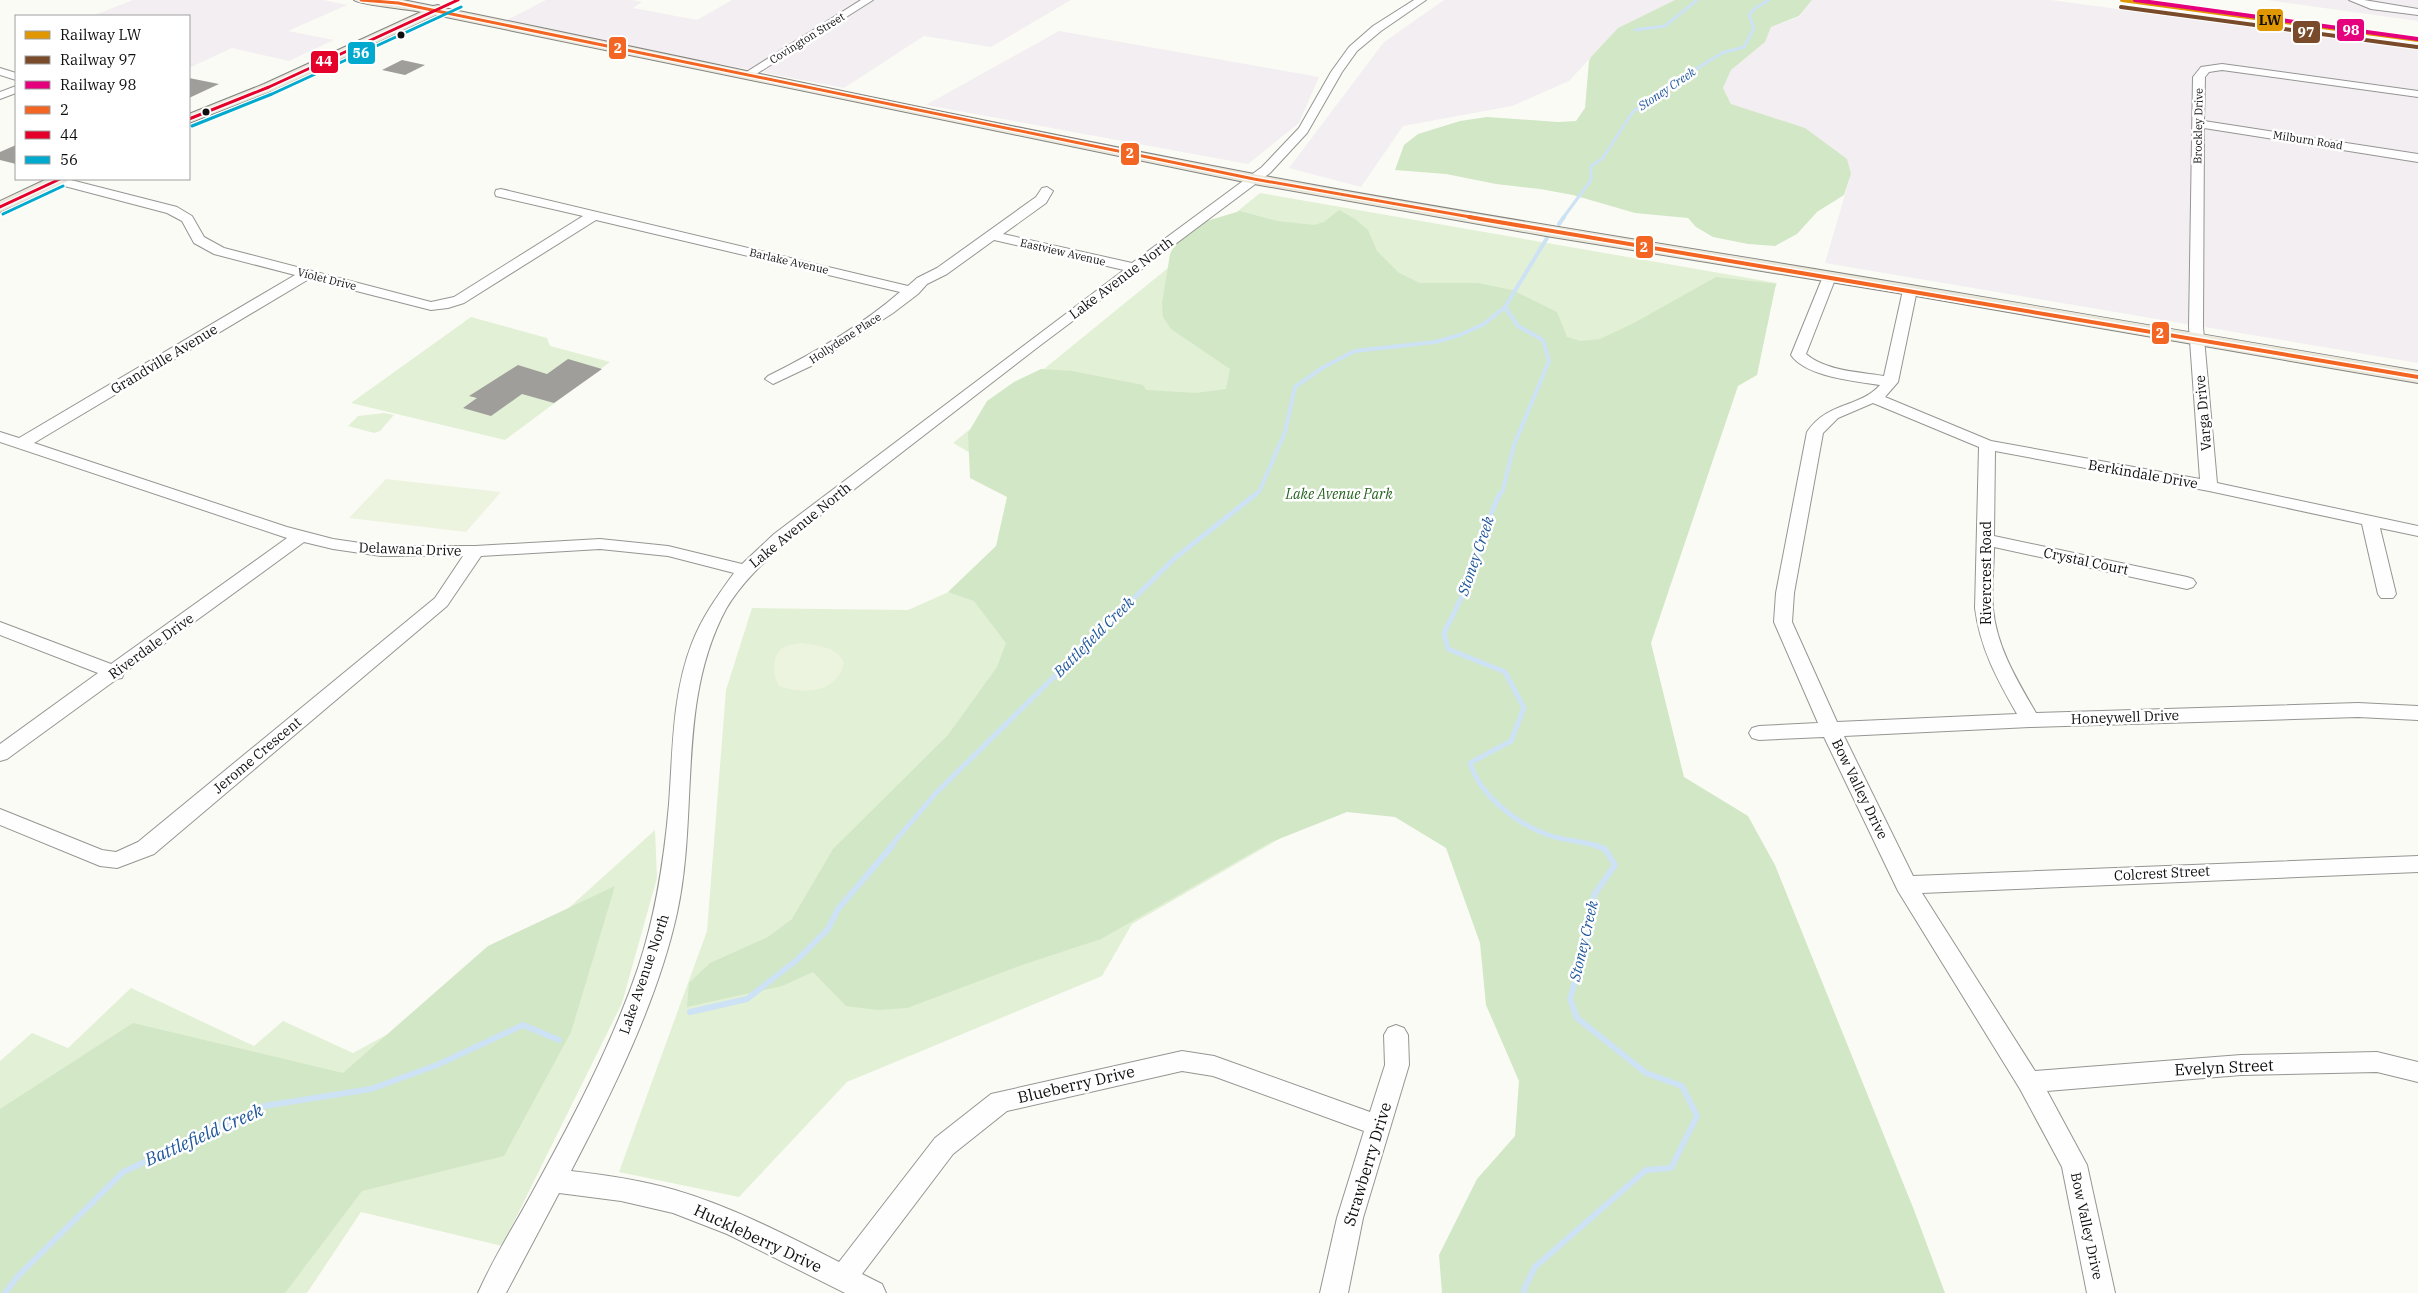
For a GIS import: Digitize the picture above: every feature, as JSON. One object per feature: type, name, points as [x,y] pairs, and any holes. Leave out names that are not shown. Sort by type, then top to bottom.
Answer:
[{"type":"main road","points":[[364,0],[398,3],[708,73],[746,76],[1254,179],[1546,231],[1910,290],[2418,377]]},
{"type":"main road","points":[[190,118],[232,100],[263,90],[427,10],[458,0]]},
{"type":"main road","points":[[0,207],[58,180]]},
{"type":"street","name":"Covington Street","points":[[746,76],[868,0]]},
{"type":"street","name":"Lake Avenue North","points":[[492,1293],[551,1181],[620,1043],[635,1008],[664,920],[677,835],[686,701],[691,672],[698,648],[712,616],[744,570],[780,538],[1134,268],[1254,179],[1292,145],[1353,50],[1368,36],[1421,0]]},
{"type":"street","points":[[2354,0],[2371,6],[2418,12]]},
{"type":"street","name":"Brockley Drive","points":[[2196,339],[2199,77],[2205,69],[2212,67],[2238,69],[2418,94]]},
{"type":"street","points":[[0,71],[15,77]]},
{"type":"street","points":[[0,96],[15,89]]},
{"type":"street","name":"Milburn Road","points":[[2199,124],[2418,158]]},
{"type":"street","name":"Violet Drive","points":[[58,180],[170,209],[187,219],[199,240],[209,247],[431,306],[448,304],[459,300],[594,215]]},
{"type":"street","points":[[913,291],[922,281],[942,271],[1042,200],[1047,191]]},
{"type":"street","name":"Barlake Avenue","points":[[501,193],[913,291]]},
{"type":"street","name":"Eastview Avenue","points":[[992,236],[1134,268]]},
{"type":"street","name":"Grandville Avenue","points":[[21,444],[307,274]]},
{"type":"street","points":[[1828,277],[1798,355],[1804,363],[1890,382],[1910,290]]},
{"type":"street","name":"Hollydene Place","points":[[773,379],[806,363],[888,310],[913,291]]},
{"type":"street","name":"Varga Drive","points":[[2196,339],[2209,486]]},
{"type":"street","name":"Bow Valley Drive","points":[[1890,382],[1885,391],[1874,398],[1837,411],[1820,423],[1815,432],[1785,593],[1783,622],[1831,730],[1906,884],[2030,1082],[2074,1165],[2101,1293]]},
{"type":"street","name":"Berkindale Drive","points":[[1874,398],[1987,445],[2209,486],[2418,531]]},
{"type":"street","name":"Delawana Drive","points":[[0,437],[178,498],[333,544],[381,551],[475,551],[600,544],[668,551],[744,570]]},
{"type":"street","name":"Rivercrest Road","points":[[1987,445],[1986,629],[1991,650],[2030,720]]},
{"type":"street","points":[[2370,521],[2387,594]]},
{"type":"street","name":"Riverdale Drive","points":[[0,754],[115,673],[301,536]]},
{"type":"street","name":"Crystal Court","points":[[1986,540],[2186,583]]},
{"type":"street","name":"Jerome Crescent","points":[[0,817],[100,858],[118,860],[146,848],[441,602],[459,578],[475,551]]},
{"type":"street","points":[[0,628],[115,673]]},
{"type":"street","name":"Honeywell Drive","points":[[1759,733],[2030,720],[2358,710],[2418,713]]},
{"type":"street","name":"Colcrest Street","points":[[1906,884],[2418,864]]},
{"type":"street","name":"Strawberry Drive","points":[[1334,1293],[1350,1218],[1397,1065],[1396,1035]]},
{"type":"street","name":"Blueberry Drive","points":[[843,1278],[944,1146],[1000,1102],[1182,1060],[1214,1066],[1379,1126]]},
{"type":"street","name":"Evelyn Street","points":[[2030,1082],[2241,1065],[2377,1062],[2418,1072]]},
{"type":"street","name":"Huckleberry Drive","points":[[551,1181],[596,1185],[688,1206],[725,1220],[872,1293]]},
{"type":"shaded area","points":[[133,0],[324,0],[347,5],[288,31],[334,40],[289,61],[232,48],[190,68],[190,15],[95,15]]},
{"type":"shaded area","points":[[546,0],[632,0],[642,2],[633,8],[697,20],[732,0],[1071,0],[991,47],[924,36],[844,88],[503,22]]},
{"type":"shaded area","points":[[1444,0],[1675,0],[1618,28],[1569,81],[1512,106],[1403,126],[1361,187],[1289,168],[1384,42]]},
{"type":"shaded area","points":[[1812,0],[2051,0],[2418,50],[2418,363],[1825,263],[1851,174],[1758,114],[1731,104],[1723,88],[1731,70],[1765,42],[1771,27],[1799,17]]},
{"type":"shaded area","points":[[2267,0],[2418,0],[2418,21]]},
{"type":"shaded area","points":[[1059,31],[1319,77],[1299,123],[1248,164],[926,105]]},
{"type":"green space","points":[[1675,0],[1812,0],[1799,16],[1771,27],[1765,42],[1731,70],[1723,88],[1731,104],[1805,128],[1847,159],[1851,174],[1844,195],[1817,212],[1797,234],[1775,246],[1748,244],[1713,237],[1696,227],[1688,218],[1635,213],[1573,195],[1540,189],[1496,184],[1446,174],[1395,170],[1404,145],[1418,134],[1460,121],[1487,117],[1558,122],[1576,121],[1585,108],[1589,61],[1591,57],[1618,28]]},
{"type":"green space","name":"Lake Avenue Park","points":[[1260,193],[1777,283],[1636,608],[1549,1142],[1474,879],[1397,771],[1132,924],[1102,976],[847,1082],[739,1197],[619,1172],[707,931],[726,690],[752,608],[908,610],[1012,564],[1017,480],[953,443]]},
{"type":"green space","name":"Lake Avenue Park","points":[[1339,210],[1355,219],[1368,230],[1377,251],[1399,273],[1420,283],[1478,283],[1512,290],[1557,312],[1567,337],[1581,341],[1600,339],[1634,323],[1716,277],[1776,284],[1757,375],[1738,386],[1651,643],[1684,777],[1748,816],[1775,865],[1914,1210],[1945,1293],[1442,1293],[1439,1255],[1477,1179],[1515,1136],[1519,1081],[1486,1005],[1480,943],[1446,848],[1395,817],[1347,812],[1269,843],[1101,939],[1025,964],[907,1008],[878,1010],[846,1006],[813,972],[782,986],[687,1007],[689,983],[710,963],[768,937],[792,919],[833,849],[948,735],[997,667],[1006,643],[974,601],[948,592],[996,546],[1007,497],[970,478],[968,433],[987,401],[1014,382],[1041,369],[1072,371],[1143,385],[1146,390],[1196,393],[1226,389],[1230,369],[1171,329],[1163,317],[1162,303],[1170,254],[1179,236],[1200,223],[1240,211],[1277,221],[1314,225],[1324,222]]},
{"type":"green space","points":[[471,317],[547,338],[550,346],[610,362],[505,440],[351,403]]},
{"type":"green space","points":[[384,413],[394,415],[380,431],[374,433],[348,426],[358,416]]},
{"type":"green space","points":[[386,479],[501,492],[466,532],[349,518]]},
{"type":"green space","points":[[801,643],[831,650],[844,662],[841,672],[827,686],[809,691],[779,686],[775,676],[774,665],[777,654],[787,646]]},
{"type":"green space","points":[[655,830],[657,878],[622,1003],[502,1246],[361,1212],[307,1293],[0,1293],[0,1061],[32,1033],[68,1048],[131,988],[254,1046],[283,1021],[353,1053],[491,978]]},
{"type":"green space","points":[[615,886],[571,1032],[504,1156],[362,1191],[285,1293],[0,1293],[0,1109],[133,1023],[343,1073],[488,946]]},
{"type":"building","points":[[402,60],[425,65],[405,75],[382,70]]},
{"type":"building","points":[[190,78],[219,84],[190,98]]},
{"type":"building","points":[[15,145],[15,164],[0,160],[0,152]]},
{"type":"building","points":[[568,359],[602,369],[554,403],[522,394],[491,416],[463,408],[477,398],[469,396],[518,365],[547,374]]},
{"type":"waterway","points":[[1635,30],[1665,26],[1697,0]]},
{"type":"waterway","name":"Stoney Creek","points":[[1563,218],[1591,180],[1591,166],[1602,159],[1632,113],[1652,96],[1722,53],[1744,47],[1754,28],[1749,15],[1754,9],[1769,0]]},
{"type":"waterway","name":"Stoney Creek","points":[[1559,224],[1564,217]]},
{"type":"waterway","name":"Stoney Creek","points":[[1505,307],[1547,238]]},
{"type":"waterway","name":"Battlefield Creek","points":[[1255,495],[1259,492],[1285,432],[1295,387],[1322,368],[1355,351],[1435,342],[1460,335],[1484,324],[1505,307]]},
{"type":"waterway","name":"Stoney Creek","points":[[1500,495],[1503,490],[1514,445],[1549,361],[1543,340],[1518,326],[1505,307]]},
{"type":"waterway","name":"Battlefield Creek","points":[[890,847],[936,793],[1175,558],[1256,494]]},
{"type":"waterway","name":"Stoney Creek","points":[[1500,494],[1472,573],[1444,633],[1448,649],[1505,672],[1524,708],[1511,741],[1470,763],[1475,775],[1492,798],[1502,808],[1526,825],[1551,836],[1597,846]]},
{"type":"waterway","name":"Battlefield Creek","points":[[690,1012],[747,999],[798,959],[828,929],[838,909],[892,846]]},
{"type":"waterway","name":"Stoney Creek","points":[[1525,1293],[1524,1289],[1535,1267],[1646,1170],[1671,1168],[1697,1116],[1682,1086],[1646,1073],[1577,1018],[1570,999],[1591,927],[1594,895],[1615,865],[1605,849],[1597,846]]},
{"type":"waterway","name":"Battlefield Creek","points":[[5,1293],[17,1277],[123,1172],[264,1106],[371,1089],[437,1065],[523,1025],[559,1040]]},
{"type":"rail line","name":"LW","points":[[2122,0],[2418,40]]},
{"type":"rail line","name":"98","points":[[2135,0],[2418,39]]},
{"type":"rail line","name":"97","points":[[2121,7],[2417,47]]},
{"type":"transit line","name":"2","points":[[361,0],[398,3],[1254,179],[1546,231],[1910,290],[2418,377]]},
{"type":"transit line","name":"44","points":[[190,119],[269,87],[458,0]]},
{"type":"transit line","name":"56","points":[[192,126],[272,94],[461,7]]},
{"type":"transit line","name":"44","points":[[0,207],[58,180]]},
{"type":"transit line","name":"56","points":[[3,214],[63,186]]}]
